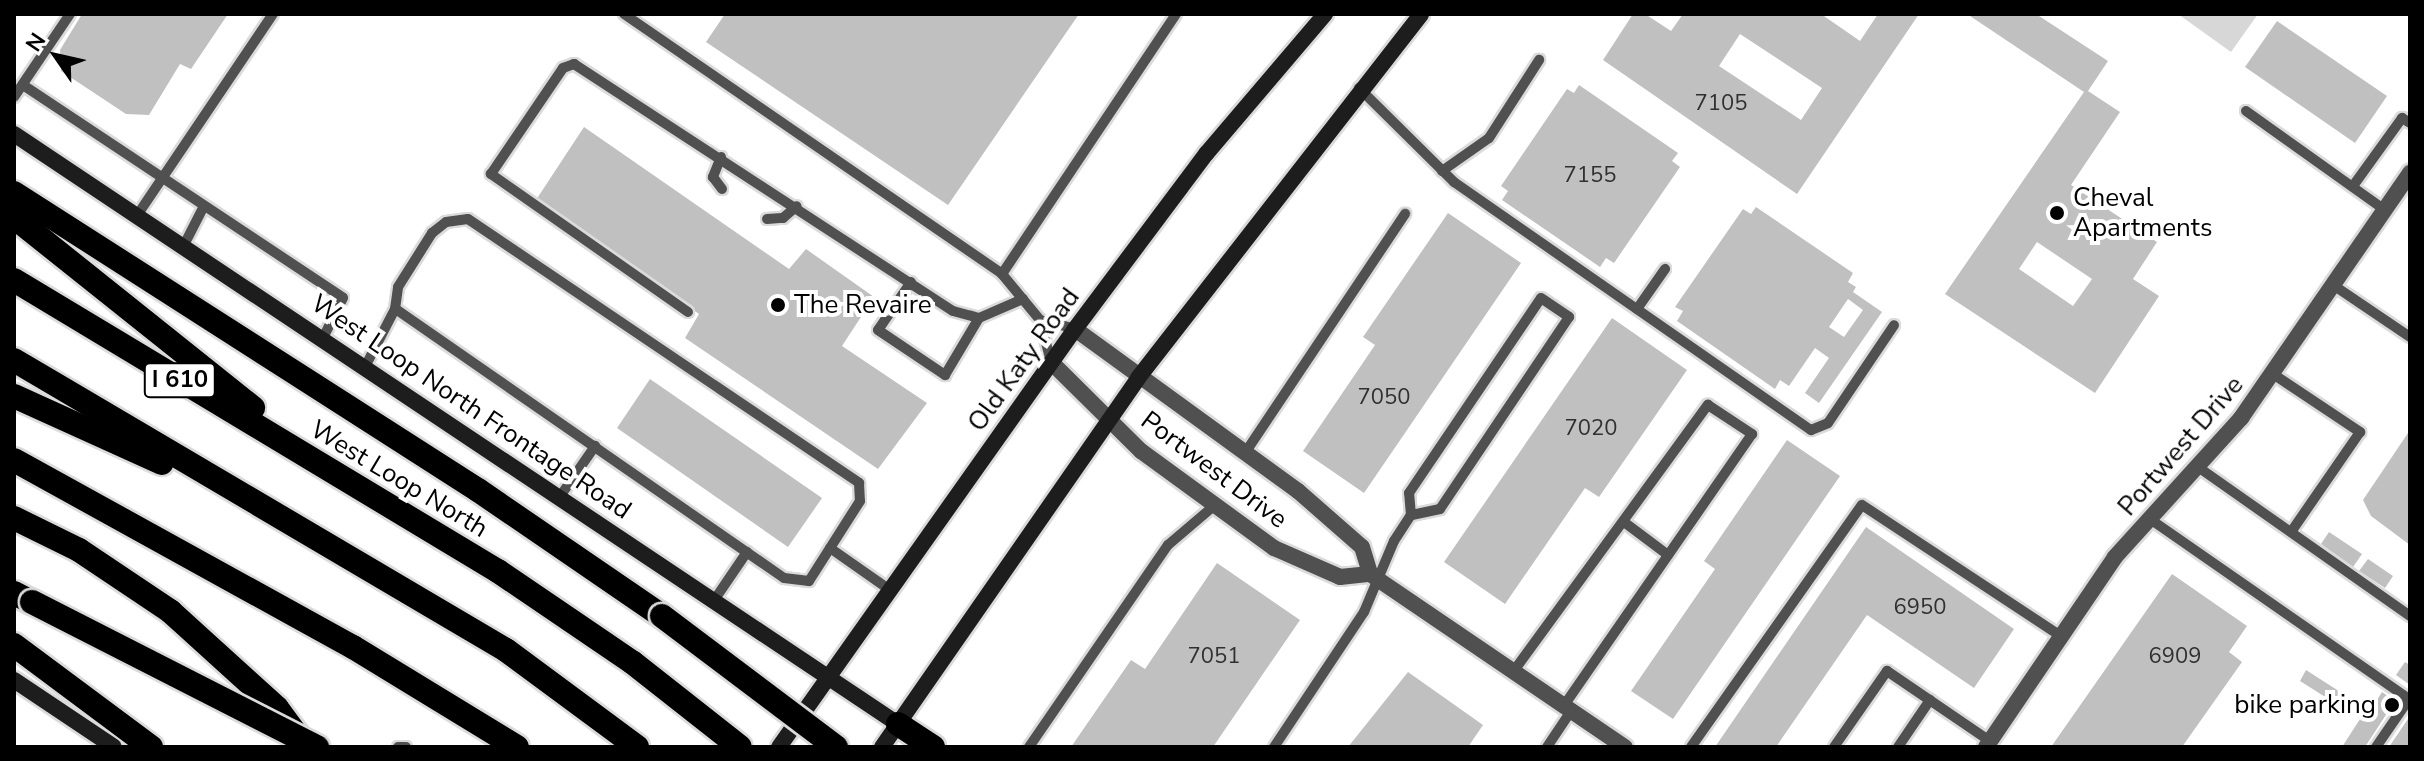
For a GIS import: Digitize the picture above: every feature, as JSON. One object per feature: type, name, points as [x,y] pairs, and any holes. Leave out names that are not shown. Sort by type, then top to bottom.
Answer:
[{"type":"highway","points":[[14,193],[277,359],[662,616],[836,747]]},
{"type":"highway","points":[[14,217],[347,480]]},
{"type":"highway","name":"West Loop North","points":[[14,280],[498,571],[632,662],[740,747]]},
{"type":"highway","name":"I 610","points":[[14,360],[506,650],[597,714],[637,747]]},
{"type":"highway","points":[[14,396],[245,498]]},
{"type":"highway","points":[[14,460],[353,647],[517,747]]},
{"type":"highway","points":[[14,518],[79,550],[170,611],[277,708],[306,747]]},
{"type":"highway","points":[[23,598],[317,747]]},
{"type":"highway","points":[[14,645],[151,747]]},
{"type":"highway","points":[[898,724],[933,747]]},
{"type":"main road","name":"Old Katy Road","points":[[779,747],[1075,329],[1206,154],[1325,14]]},
{"type":"main road","points":[[882,747],[1138,378],[1359,88],[1421,14]]},
{"type":"main road","name":"West Loop North Frontage Road","points":[[14,134],[561,495],[898,724]]},
{"type":"main road","points":[[14,680],[114,747]]},
{"type":"street","name":"Portwest Drive","points":[[1988,744],[2115,557],[2198,467],[2273,374],[2410,173]]},
{"type":"street","name":"Portwest Drive","points":[[1075,329],[1138,378],[1298,491],[1362,547],[1373,577]]},
{"type":"street","name":"Portwest Drive","points":[[1051,362],[1141,451],[1274,548],[1340,577],[1373,577],[1625,747]]},
{"type":"lane","points":[[14,97],[70,14]]},
{"type":"lane","points":[[136,217],[273,14]]},
{"type":"lane","points":[[624,14],[1002,274],[1040,320],[1051,362]]},
{"type":"lane","points":[[1002,274],[1176,14]]},
{"type":"lane","points":[[1442,171],[1489,138],[1539,60]]},
{"type":"lane","points":[[688,312],[491,174],[563,68],[574,64],[797,206],[953,311],[979,318]]},
{"type":"lane","points":[[23,85],[343,298],[323,338]]},
{"type":"lane","points":[[1359,88],[1442,171],[1811,430],[1828,423],[1894,325]]},
{"type":"lane","points":[[2246,111],[2385,210]]},
{"type":"lane","points":[[2353,186],[2402,118],[2410,123]]},
{"type":"lane","points":[[721,157],[713,177],[722,189]]},
{"type":"lane","points":[[183,247],[204,206]]},
{"type":"lane","points":[[767,219],[783,218],[797,206]]},
{"type":"lane","points":[[1245,453],[1405,214]]},
{"type":"lane","points":[[366,365],[395,309],[398,287],[432,233],[446,222],[468,219],[859,483],[860,501],[809,581],[799,583],[747,552],[395,309]]},
{"type":"lane","points":[[1637,309],[1665,269]]},
{"type":"lane","points":[[911,282],[878,330],[945,375],[979,318],[1023,299]]},
{"type":"lane","points":[[2333,285],[2410,337]]},
{"type":"lane","points":[[1274,747],[1349,639],[1373,577],[1411,515],[1409,493],[1541,298],[1569,317],[1440,509],[1411,515]]},
{"type":"lane","points":[[1040,320],[1075,329]]},
{"type":"lane","points":[[2273,374],[2360,432],[2291,532]]},
{"type":"lane","points":[[1513,672],[1610,533],[1624,522],[1708,405],[1752,434],[1668,555],[1568,708],[1547,747]]},
{"type":"lane","points":[[561,495],[595,446]]},
{"type":"lane","points":[[2198,467],[2410,616]]},
{"type":"lane","points":[[1029,747],[1168,545],[1215,505]]},
{"type":"lane","points":[[1691,747],[1862,505],[2061,636]]},
{"type":"lane","points":[[2150,519],[2409,700],[2376,747]]},
{"type":"lane","points":[[1624,522],[1668,555]]},
{"type":"lane","points":[[830,548],[890,590]]},
{"type":"lane","points":[[715,599],[747,552]]},
{"type":"lane","points":[[1834,747],[1887,671],[1988,744]]},
{"type":"lane","points":[[1898,747],[1930,700]]},
{"type":"lane","points":[[398,747],[406,747]]},
{"type":"shaded area","points":[[2178,14],[2258,14],[2231,52]]},
{"type":"building","points":[[82,14],[228,14],[191,69],[180,64],[149,115],[126,114],[61,71],[60,50]]},
{"type":"building","points":[[725,14],[1079,14],[948,205],[706,42]]},
{"type":"building","points":[[1633,14],[1645,14],[1671,31],[1683,14],[1821,14],[1860,41],[1878,14],[1919,14],[1797,194],[1603,60]],"holes":[[[1740,34],[1822,88],[1801,120],[1719,66]]]},
{"type":"building","name":"Cheval Apartments","points":[[1967,14],[2036,14],[2108,61],[2088,91],[2120,112],[2071,185],[2157,242],[2133,279],[2159,296],[2095,393],[1945,294],[2084,92]],"holes":[[[2037,242],[2092,279],[2073,306],[2019,269]]]},
{"type":"building","points":[[2277,21],[2387,96],[2355,143],[2245,67]]},
{"type":"building","points":[[1579,85],[1678,153],[1672,161],[1680,167],[1614,263],[1606,258],[1600,267],[1502,200],[1508,191],[1501,186],[1567,89],[1574,93]]},
{"type":"building","name":"The Revaire","points":[[584,127],[789,269],[806,249],[874,297],[842,346],[927,403],[878,469],[685,338],[699,314],[536,200]]},
{"type":"building","points":[[1756,207],[1853,273],[1848,282],[1856,287],[1853,292],[1882,312],[1819,403],[1805,393],[1829,358],[1815,348],[1789,386],[1780,380],[1775,389],[1677,321],[1683,311],[1675,307],[1743,209],[1751,214]],"holes":[[[1848,299],[1863,310],[1844,337],[1829,327]]]},
{"type":"building","points":[[1448,213],[1521,263],[1364,493],[1303,451],[1375,345],[1363,337]]},
{"type":"building","points":[[1612,318],[1687,370],[1599,497],[1585,488],[1505,604],[1444,562]]},
{"type":"building","points":[[650,379],[822,498],[788,547],[617,428]]},
{"type":"building","points":[[2410,430],[2410,545],[2371,516],[2363,500]]},
{"type":"building","points":[[1787,440],[1840,476],[1673,719],[1631,691],[1715,569],[1704,561]]},
{"type":"building","points":[[1866,527],[2014,629],[1974,688],[1867,615],[1776,747],[1715,747]]},
{"type":"building","points":[[2329,532],[2362,554],[2353,567],[2321,544]]},
{"type":"building","points":[[2368,559],[2393,576],[2385,588],[2359,571]]},
{"type":"building","points":[[1217,563],[1300,620],[1213,747],[1071,747],[1131,660],[1145,669]]},
{"type":"building","points":[[2172,574],[2247,626],[2229,652],[2242,662],[2182,747],[2051,747]]},
{"type":"building","points":[[2405,662],[2410,665],[2410,685],[2396,675]]},
{"type":"building","points":[[2306,670],[2370,711],[2382,692],[2395,701],[2365,747],[2342,747],[2360,719],[2300,681]]},
{"type":"building","points":[[1408,672],[1483,725],[1468,747],[1348,747]]},
{"type":"building","points":[[2410,716],[2410,747],[2389,747]]},
{"type":"place","name":"Cheval Apartments","points":[[2057,213]]},
{"type":"place","name":"The Revaire","points":[[778,305]]},
{"type":"place","name":"bike parking","points":[[2392,705]]}]
